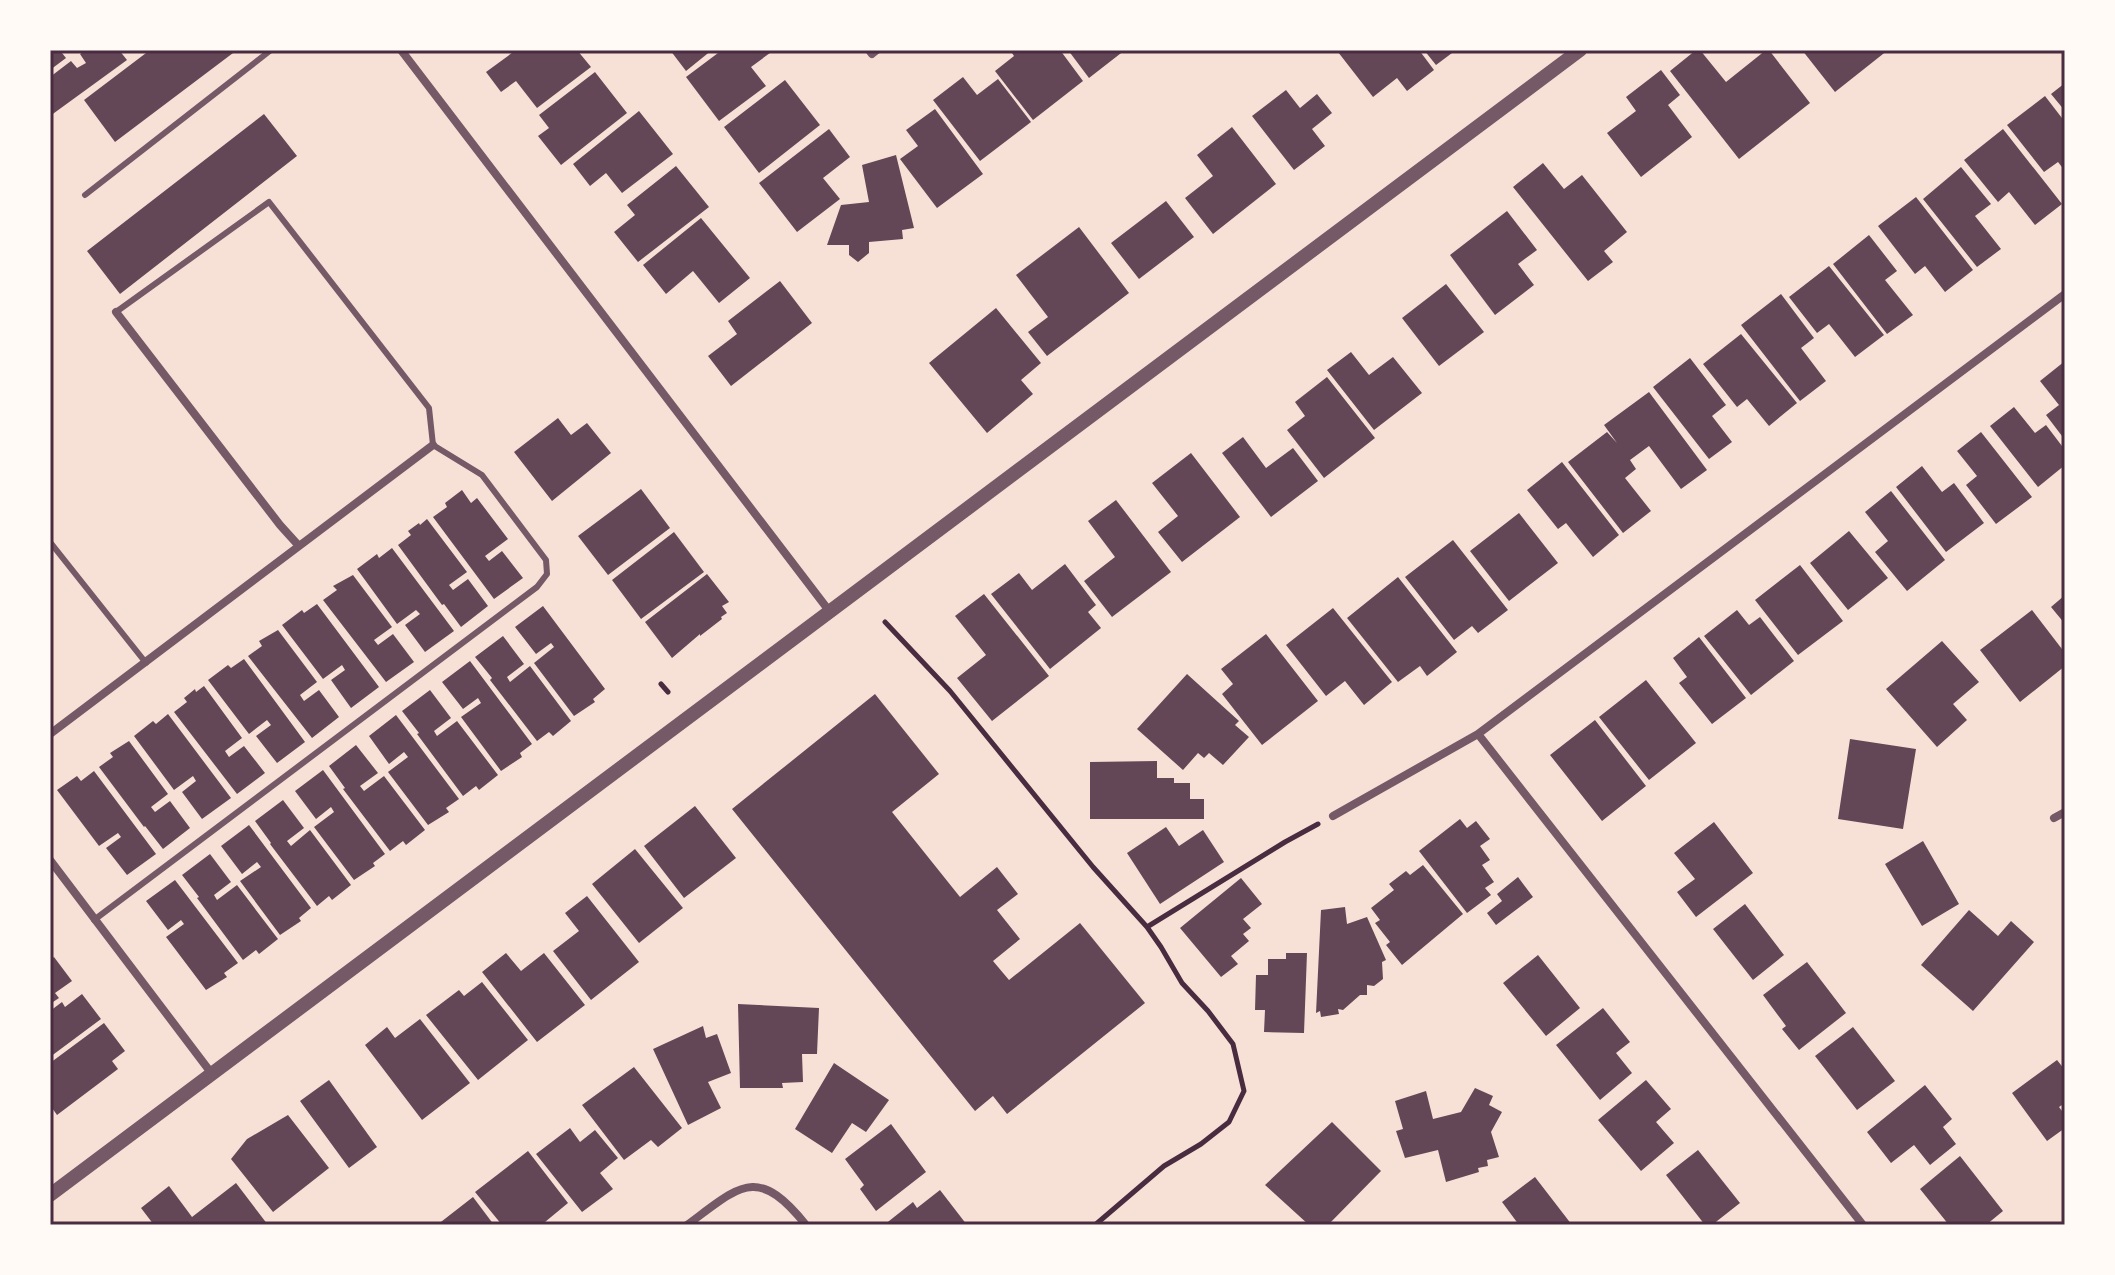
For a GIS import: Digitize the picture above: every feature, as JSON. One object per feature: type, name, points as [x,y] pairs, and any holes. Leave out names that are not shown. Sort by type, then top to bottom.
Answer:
[{"type":"street","points":[[401,50],[830,612]]},
{"type":"street","points":[[869,50],[872,54],[877,50]]},
{"type":"street","points":[[50,1195],[1580,50]]},
{"type":"street","points":[[1333,816],[1478,734],[2065,294]]},
{"type":"street","points":[[116,312],[299,546]]},
{"type":"street","points":[[50,734],[433,445]]},
{"type":"street","points":[[1478,734],[1863,1225]]},
{"type":"street","points":[[2054,818],[2065,812]]},
{"type":"street","points":[[50,860],[212,1074]]},
{"type":"street","points":[[687,1225],[727,1196],[753,1185],[778,1195],[806,1225]]},
{"type":"lane","points":[[85,195],[271,50]]},
{"type":"lane","points":[[94,920],[537,587],[547,574],[546,560],[482,475],[433,445],[429,408],[269,202],[116,312]]},
{"type":"lane","points":[[50,542],[146,663]]},
{"type":"path","points":[[885,622],[950,691],[1093,867],[1147,927],[1182,983],[1233,1044],[1244,1091],[1229,1122],[1201,1144],[1164,1166],[1095,1225]]},
{"type":"path","points":[[661,684],[668,692]]},
{"type":"path","points":[[1147,927],[1333,816]]},
{"type":"building","points":[[50,50],[67,50],[62,53],[66,58],[50,70]]},
{"type":"building","points":[[86,50],[119,50],[127,60],[50,116],[50,77],[71,61],[77,68],[86,63],[80,54]]},
{"type":"building","points":[[150,50],[237,50],[115,142],[84,100]]},
{"type":"building","points":[[516,50],[577,50],[591,67],[537,108],[516,81],[501,92],[486,72]]},
{"type":"building","points":[[670,50],[712,50],[686,71]]},
{"type":"building","points":[[722,50],[774,50],[751,67],[766,86],[719,121],[686,77]]},
{"type":"building","points":[[1010,50],[1060,50],[1083,81],[1033,120],[995,71],[1014,56]]},
{"type":"building","points":[[1068,50],[1125,50],[1089,78]]},
{"type":"building","points":[[1419,50],[1434,70],[1407,91],[1397,78],[1373,97],[1338,52]]},
{"type":"building","points":[[1424,50],[1456,50],[1436,65]]},
{"type":"building","points":[[1700,50],[1726,82],[1769,50],[1810,103],[1739,159],[1670,71]]},
{"type":"building","points":[[1802,50],[1888,50],[1835,92]]},
{"type":"building","points":[[1661,70],[1680,95],[1668,105],[1692,137],[1641,177],[1607,133],[1636,111],[1626,97]]},
{"type":"building","points":[[595,72],[627,113],[561,165],[538,136],[549,128],[539,115]]},
{"type":"building","points":[[963,77],[977,95],[998,79],[1031,122],[980,161],[933,100]]},
{"type":"building","points":[[785,80],[820,125],[759,173],[724,127]]},
{"type":"building","points":[[2065,83],[2065,111],[2051,94]]},
{"type":"building","points":[[1286,90],[1300,108],[1317,94],[1332,113],[1312,129],[1325,146],[1294,170],[1252,116]]},
{"type":"building","points":[[2045,96],[2065,122],[2065,171],[2058,162],[2044,172],[2007,125]]},
{"type":"building","points":[[935,109],[983,174],[937,208],[900,159],[918,146],[906,130]]},
{"type":"building","points":[[639,111],[673,154],[622,193],[606,173],[590,186],[573,164]]},
{"type":"building","points":[[264,114],[297,156],[120,294],[87,251]]},
{"type":"building","points":[[1232,127],[1276,184],[1213,234],[1185,198],[1213,176],[1197,155]]},
{"type":"building","points":[[829,129],[850,157],[823,178],[840,199],[797,232],[759,183]]},
{"type":"building","points":[[2003,129],[2062,204],[2035,225],[2009,192],[1998,202],[1964,160]]},
{"type":"building","points":[[896,155],[914,228],[902,230],[903,239],[869,242],[869,253],[858,262],[849,255],[849,245],[827,245],[841,205],[869,202],[862,165]]},
{"type":"building","points":[[1543,163],[1564,189],[1582,175],[1627,232],[1604,251],[1613,262],[1588,281],[1513,187]]},
{"type":"building","points":[[676,166],[709,207],[638,262],[614,232],[635,215],[627,205]]},
{"type":"building","points":[[1961,167],[1991,204],[1975,216],[2001,249],[1977,267],[1923,199]]},
{"type":"building","points":[[1916,197],[1973,270],[1945,292],[1925,266],[1915,274],[1878,226]]},
{"type":"building","points":[[1166,201],[1194,237],[1139,279],[1111,243]]},
{"type":"building","points":[[1507,211],[1537,250],[1518,264],[1534,285],[1495,315],[1450,255]]},
{"type":"building","points":[[701,218],[750,278],[719,303],[693,271],[666,294],[643,265]]},
{"type":"building","points":[[1079,227],[1129,293],[1047,356],[1028,332],[1048,317],[1016,275]]},
{"type":"building","points":[[1869,235],[1897,271],[1885,280],[1913,315],[1887,334],[1833,264]]},
{"type":"building","points":[[1829,266],[1884,335],[1855,357],[1829,324],[1817,333],[1789,297]]},
{"type":"building","points":[[780,281],[812,323],[731,386],[708,356],[737,334],[728,321]]},
{"type":"building","points":[[1446,284],[1484,332],[1439,366],[1402,318]]},
{"type":"building","points":[[1781,294],[1814,338],[1801,348],[1826,381],[1800,401],[1741,325]]},
{"type":"building","points":[[996,308],[1041,363],[1021,380],[1033,394],[987,433],[929,363]]},
{"type":"building","points":[[1741,334],[1797,403],[1769,426],[1747,399],[1737,407],[1703,364]]},
{"type":"building","points":[[1351,352],[1369,375],[1393,357],[1422,393],[1374,430],[1327,370]]},
{"type":"building","points":[[1690,358],[1726,405],[1712,416],[1732,442],[1709,459],[1653,387]]},
{"type":"building","points":[[2065,361],[2065,440],[2046,415],[2059,405],[2040,381]]},
{"type":"building","points":[[1327,377],[1375,438],[1324,478],[1287,430],[1305,416],[1295,402]]},
{"type":"building","points":[[1649,392],[1707,470],[1681,489],[1649,446],[1630,460],[1636,469],[1625,478],[1651,511],[1623,533],[1568,462],[1607,432],[1617,443],[1604,425]]},
{"type":"building","points":[[2014,407],[2035,433],[2046,425],[2065,450],[2065,465],[2038,487],[1990,426]]},
{"type":"building","points":[[558,418],[571,435],[587,423],[611,453],[552,501],[514,452]]},
{"type":"building","points":[[1981,432],[2032,497],[1996,524],[1966,485],[1977,476],[1957,451]]},
{"type":"building","points":[[1243,437],[1266,468],[1293,448],[1318,481],[1271,517],[1222,453]]},
{"type":"building","points":[[1191,453],[1240,517],[1182,562],[1158,532],[1178,516],[1152,483]]},
{"type":"building","points":[[1562,462],[1619,535],[1593,557],[1566,523],[1558,529],[1527,490]]},
{"type":"building","points":[[1922,466],[1942,492],[1954,483],[1984,523],[1946,552],[1896,487]]},
{"type":"building","points":[[641,489],[670,528],[608,575],[578,536]]},
{"type":"building","points":[[462,490],[471,503],[477,498],[508,539],[485,556],[489,561],[502,551],[523,578],[494,599],[433,517]]},
{"type":"building","points":[[1891,491],[1945,560],[1907,591],[1875,552],[1888,541],[1865,512]]},
{"type":"building","points":[[1116,500],[1171,572],[1112,617],[1084,581],[1115,557],[1088,521]]},
{"type":"building","points":[[1519,513],[1558,563],[1509,601],[1470,551]]},
{"type":"building","points":[[427,519],[467,572],[449,585],[453,590],[468,579],[488,606],[461,627],[398,545],[411,535],[408,531]]},
{"type":"building","points":[[1849,531],[1888,578],[1848,610],[1810,563]]},
{"type":"building","points":[[674,532],[704,572],[641,619],[612,580]]},
{"type":"building","points":[[1453,540],[1508,610],[1478,633],[1472,626],[1454,640],[1405,577]]},
{"type":"building","points":[[392,548],[454,631],[425,652],[405,625],[420,614],[416,610],[397,624],[357,569],[377,554],[379,558]]},
{"type":"building","points":[[1065,564],[1096,605],[1088,612],[1101,628],[1050,669],[991,594],[1019,573],[1032,590]]},
{"type":"building","points":[[1800,565],[1843,621],[1798,655],[1755,600]]},
{"type":"building","points":[[707,574],[729,602],[722,606],[727,613],[672,658],[645,622]]},
{"type":"building","points":[[353,575],[392,627],[374,640],[378,645],[393,634],[414,662],[386,682],[323,600],[337,590],[333,586]]},
{"type":"building","points":[[1398,577],[1457,652],[1427,676],[1420,666],[1398,682],[1347,618]]},
{"type":"building","points":[[984,594],[1049,676],[992,721],[957,678],[986,655],[955,616]]},
{"type":"building","points":[[2065,595],[2065,624],[2051,607]]},
{"type":"building","points":[[317,604],[379,687],[351,708],[331,680],[345,670],[342,665],[323,679],[282,625],[302,610],[304,613]]},
{"type":"building","points":[[543,606],[605,689],[593,699],[595,702],[574,716],[534,663],[554,647],[551,643],[536,654],[515,627]]},
{"type":"building","points":[[1333,608],[1392,682],[1364,705],[1345,681],[1326,696],[1286,645]]},
{"type":"building","points":[[1737,610],[1749,625],[1760,617],[1794,661],[1751,695],[1704,636]]},
{"type":"building","points":[[2032,610],[2065,653],[2065,666],[2020,702],[1980,650]]},
{"type":"building","points":[[278,630],[317,682],[300,695],[304,701],[319,690],[339,717],[312,738],[248,656],[262,646],[259,641]]},
{"type":"building","points":[[1266,634],[1318,701],[1262,745],[1222,694],[1233,684],[1221,669]]},
{"type":"building","points":[[503,636],[524,664],[507,677],[510,682],[530,666],[571,721],[553,736],[549,732],[537,741],[475,657]]},
{"type":"building","points":[[1699,637],[1746,698],[1712,724],[1679,683],[1687,677],[1673,658]]},
{"type":"building","points":[[1942,641],[1979,682],[1953,704],[1967,720],[1937,747],[1886,689]]},
{"type":"building","points":[[244,659],[305,742],[277,763],[256,736],[271,725],[267,720],[249,734],[208,680],[228,665],[231,668]]},
{"type":"building","points":[[470,661],[532,744],[520,753],[522,757],[501,771],[461,717],[481,703],[478,698],[463,709],[442,682]]},
{"type":"building","points":[[1187,674],[1239,721],[1235,725],[1249,737],[1223,765],[1209,753],[1204,758],[1198,753],[1183,770],[1137,729]]},
{"type":"building","points":[[1646,680],[1696,743],[1649,780],[1599,717]]},
{"type":"building","points":[[204,686],[242,738],[225,751],[229,757],[244,746],[265,773],[237,794],[174,712],[187,702],[184,698]]},
{"type":"building","points":[[430,690],[451,718],[434,731],[437,736],[457,721],[498,775],[479,790],[476,786],[463,796],[402,711]]},
{"type":"building","points":[[875,694],[939,774],[892,812],[960,897],[997,867],[1018,894],[997,910],[1020,939],[993,961],[1009,980],[1080,923],[1145,1003],[1007,1114],[993,1096],[975,1111],[732,809]]},
{"type":"building","points":[[168,714],[231,798],[202,819],[182,792],[196,781],[193,776],[174,790],[134,736]]},
{"type":"building","points":[[396,715],[459,799],[446,808],[449,812],[428,825],[388,772],[408,757],[404,752],[389,764],[369,736]]},
{"type":"building","points":[[1595,720],[1646,786],[1602,821],[1550,755]]},
{"type":"building","points":[[1850,739],[1916,749],[1903,829],[1838,819]]},
{"type":"building","points":[[129,741],[168,794],[151,807],[155,812],[170,801],[190,828],[163,849],[99,767],[113,757],[110,753]]},
{"type":"building","points":[[356,745],[378,773],[360,786],[364,791],[384,776],[425,830],[406,845],[403,841],[390,851],[329,766]]},
{"type":"building","points":[[1157,761],[1157,778],[1174,778],[1174,783],[1190,783],[1190,799],[1204,799],[1204,819],[1090,819],[1090,762]]},
{"type":"building","points":[[323,770],[385,854],[373,863],[375,866],[354,880],[314,827],[334,812],[331,807],[316,819],[295,791]]},
{"type":"building","points":[[94,771],[156,854],[127,875],[106,848],[121,837],[118,833],[99,846],[57,790],[77,776],[81,781]]},
{"type":"building","points":[[283,800],[304,828],[287,841],[291,846],[310,830],[351,885],[332,900],[329,896],[317,906],[255,821]]},
{"type":"building","points":[[695,806],[736,858],[684,898],[644,846]]},
{"type":"building","points":[[1460,819],[1467,828],[1476,821],[1490,839],[1480,846],[1490,860],[1482,865],[1494,882],[1485,888],[1491,895],[1467,913],[1419,851]]},
{"type":"building","points":[[1714,822],[1753,873],[1696,917],[1677,892],[1695,879],[1674,853]]},
{"type":"building","points":[[249,825],[311,908],[299,918],[301,921],[280,935],[240,881],[261,867],[257,862],[242,874],[221,846]]},
{"type":"building","points":[[1166,827],[1179,846],[1203,830],[1224,862],[1160,904],[1127,853]]},
{"type":"building","points":[[1923,841],[1959,904],[1922,926],[1885,864]]},
{"type":"building","points":[[635,849],[683,908],[639,943],[592,884]]},
{"type":"building","points":[[210,854],[231,882],[214,895],[217,900],[237,885],[278,939],[259,954],[256,950],[243,960],[182,875]]},
{"type":"building","points":[[1423,865],[1463,914],[1402,965],[1386,945],[1390,942],[1375,923],[1380,920],[1371,908],[1394,890],[1389,884],[1406,871],[1410,875]]},
{"type":"building","points":[[1518,877],[1533,897],[1496,925],[1487,913],[1502,901],[1497,894]]},
{"type":"building","points":[[1241,878],[1262,904],[1243,919],[1251,928],[1243,934],[1249,941],[1231,956],[1238,964],[1221,977],[1180,928]]},
{"type":"building","points":[[175,880],[238,963],[224,973],[227,977],[206,990],[166,937],[184,924],[181,920],[168,930],[146,901]]},
{"type":"building","points":[[587,896],[639,962],[591,1000],[553,951],[579,931],[565,913]]},
{"type":"building","points":[[1745,904],[1784,955],[1753,980],[1713,929]]},
{"type":"building","points":[[1345,907],[1347,924],[1367,917],[1386,960],[1382,962],[1383,979],[1374,986],[1367,985],[1367,995],[1360,995],[1343,1010],[1338,1009],[1339,1014],[1321,1017],[1320,1011],[1316,1013],[1321,910]]},
{"type":"building","points":[[1969,910],[1998,936],[2011,921],[2034,942],[1973,1011],[1921,965]]},
{"type":"building","points":[[506,953],[521,971],[544,953],[585,1005],[537,1042],[482,972]]},
{"type":"building","points":[[1286,953],[1307,953],[1304,1033],[1264,1032],[1265,1010],[1255,1010],[1256,975],[1268,975],[1268,959],[1286,959]]},
{"type":"building","points":[[1538,955],[1580,1008],[1546,1036],[1503,983]]},
{"type":"building","points":[[54,957],[72,981],[55,993],[59,998],[50,1004],[50,960]]},
{"type":"building","points":[[1807,962],[1846,1013],[1799,1050],[1782,1029],[1786,1026],[1763,995]]},
{"type":"building","points":[[482,982],[528,1040],[478,1080],[426,1015],[459,990],[464,996]]},
{"type":"building","points":[[82,994],[101,1019],[50,1057],[50,1011],[62,1002],[65,1007]]},
{"type":"building","points":[[738,1004],[819,1008],[817,1054],[802,1054],[803,1082],[782,1083],[783,1088],[740,1088]]},
{"type":"building","points":[[1603,1008],[1630,1042],[1616,1053],[1632,1073],[1600,1100],[1556,1045]]},
{"type":"building","points":[[420,1019],[470,1083],[422,1120],[365,1045],[387,1027],[395,1038]]},
{"type":"building","points":[[104,1023],[125,1051],[112,1061],[118,1069],[57,1115],[50,1105],[50,1063]]},
{"type":"building","points":[[703,1026],[706,1038],[717,1034],[731,1073],[708,1082],[721,1108],[688,1125],[653,1049]]},
{"type":"building","points":[[1853,1027],[1895,1081],[1857,1110],[1815,1056]]},
{"type":"building","points":[[2057,1060],[2065,1070],[2065,1103],[2059,1107],[2065,1115],[2065,1128],[2047,1141],[2012,1093]]},
{"type":"building","points":[[834,1063],[889,1100],[866,1132],[852,1123],[832,1153],[795,1129]]},
{"type":"building","points":[[634,1067],[682,1128],[658,1147],[651,1140],[624,1160],[582,1105]]},
{"type":"building","points":[[329,1080],[377,1147],[349,1168],[300,1101]]},
{"type":"building","points":[[1646,1080],[1671,1109],[1656,1122],[1674,1143],[1641,1171],[1598,1120]]},
{"type":"building","points":[[1925,1085],[1952,1119],[1943,1127],[1956,1144],[1930,1165],[1914,1145],[1891,1163],[1867,1132]]},
{"type":"building","points":[[1475,1088],[1493,1096],[1489,1105],[1502,1112],[1491,1132],[1499,1157],[1487,1160],[1488,1166],[1478,1168],[1479,1172],[1446,1182],[1438,1150],[1405,1158],[1396,1131],[1403,1129],[1395,1101],[1426,1091],[1433,1119],[1461,1112]]},
{"type":"building","points":[[288,1115],[329,1168],[273,1212],[231,1159],[247,1139]]},
{"type":"building","points":[[1332,1122],[1381,1171],[1328,1225],[1309,1225],[1265,1185]]},
{"type":"building","points":[[891,1124],[926,1172],[876,1211],[860,1189],[864,1185],[845,1159]]},
{"type":"building","points":[[570,1128],[580,1142],[595,1130],[618,1158],[600,1173],[613,1189],[582,1212],[536,1154]]},
{"type":"building","points":[[1698,1150],[1740,1203],[1712,1225],[1705,1225],[1666,1175]]},
{"type":"building","points":[[528,1151],[568,1203],[545,1222],[547,1225],[502,1225],[475,1192]]},
{"type":"building","points":[[1960,1156],[2003,1211],[1986,1225],[1949,1225],[1920,1189]]},
{"type":"building","points":[[1535,1177],[1572,1225],[1519,1225],[1502,1202]]},
{"type":"building","points":[[236,1183],[268,1225],[154,1225],[141,1208],[169,1186],[192,1217]]},
{"type":"building","points":[[940,1190],[967,1225],[884,1225],[913,1202],[917,1208]]},
{"type":"building","points":[[473,1197],[494,1225],[437,1225]]}]
